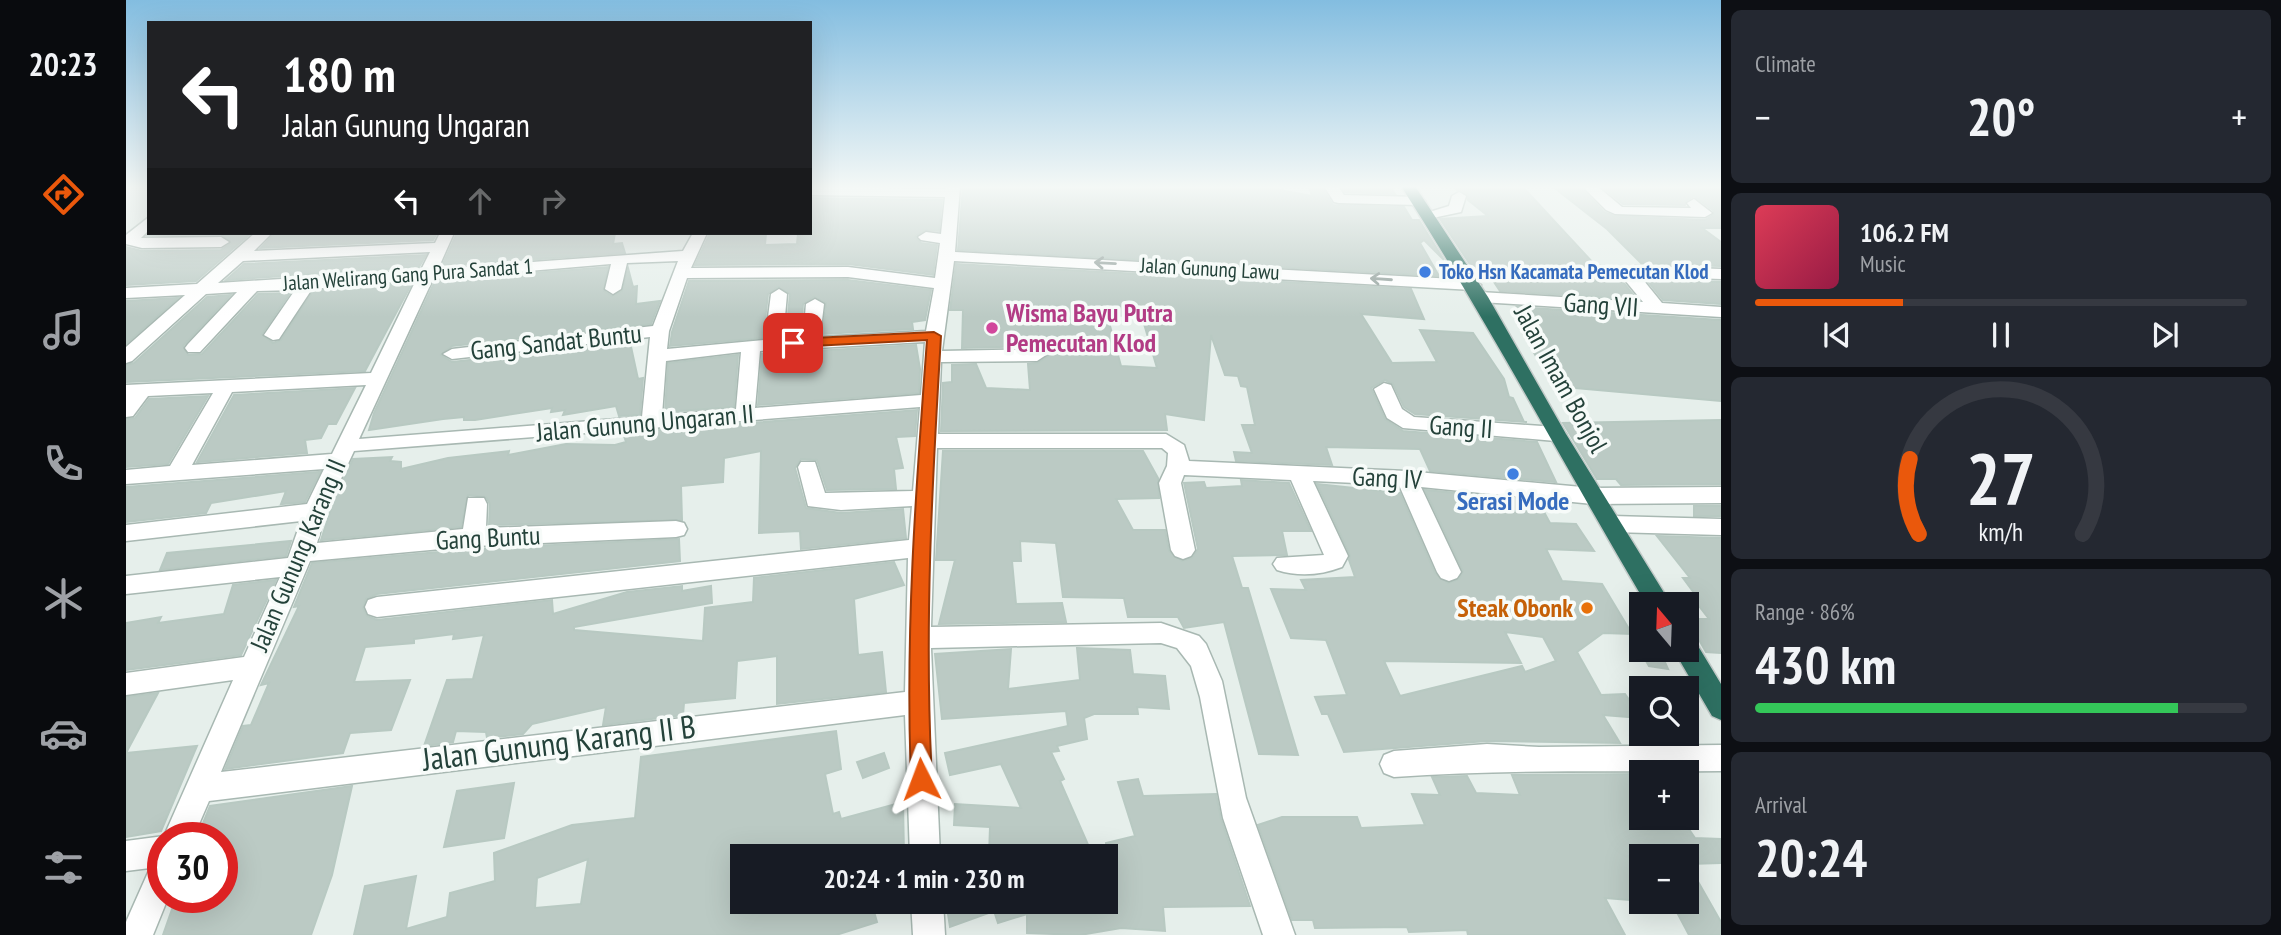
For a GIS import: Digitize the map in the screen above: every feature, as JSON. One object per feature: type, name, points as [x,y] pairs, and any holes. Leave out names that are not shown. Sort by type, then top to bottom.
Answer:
[{"type":"highway","name":"Jalan Imam Bonjol","points":[[1437,230],[1477,291],[1556,434],[1652,592]]},
{"type":"highway","points":[[1694,662],[1721,708]]},
{"type":"street","points":[[140,230],[130,240],[142,243],[222,242]]},
{"type":"street","points":[[924,844],[918,702],[920,548],[933,346],[950,230]]},
{"type":"street","points":[[127,356],[198,289],[262,235]]},
{"type":"street","points":[[650,422],[660,331],[680,273],[700,235]]},
{"type":"street","name":"Jalan Gunung Lawu","points":[[926,237],[948,248],[1477,291]]},
{"type":"street","points":[[238,256],[443,240]]},
{"type":"street","name":"Jalan Gunung Karang II","points":[[184,822],[298,559],[315,511],[443,240]]},
{"type":"street","name":"Jalan Welirang Gang Pura Sandat 1","points":[[126,293],[307,284],[689,256]]},
{"type":"street","points":[[612,289],[620,260]]},
{"type":"street","points":[[1657,308],[1632,279],[1631,274],[1635,271],[1721,274]]},
{"type":"street","points":[[680,273],[848,272],[943,284]]},
{"type":"street","points":[[273,335],[307,284]]},
{"type":"street","points":[[194,348],[252,287]]},
{"type":"street","name":"Gang VII","points":[[1477,291],[1721,312]]},
{"type":"street","points":[[774,344],[779,294]]},
{"type":"street","points":[[811,342],[815,304]]},
{"type":"street","name":"Gang Sandat Buntu","points":[[452,354],[660,331]]},
{"type":"street","points":[[657,356],[811,342],[933,346],[1037,355]]},
{"type":"street","points":[[745,415],[751,346]]},
{"type":"street","points":[[132,397],[227,384],[379,378]]},
{"type":"street","points":[[178,471],[227,384]]},
{"type":"street","name":"Gang II","points":[[1384,389],[1394,413],[1410,423],[1556,434]]},
{"type":"street","name":"Jalan Gunung Ungaran II","points":[[359,446],[930,400]]},
{"type":"street","points":[[928,441],[1166,441],[1177,450],[1180,468],[1170,483],[1183,550]]},
{"type":"street","points":[[126,477],[339,461]]},
{"type":"street","points":[[808,467],[816,500],[841,502],[925,498]]},
{"type":"street","name":"Gang IV","points":[[1180,468],[1406,478],[1593,496],[1721,495]]},
{"type":"street","points":[[1285,564],[1320,566],[1334,561],[1336,556],[1299,475]]},
{"type":"street","points":[[1406,478],[1449,572]]},
{"type":"street","points":[[474,537],[476,504]]},
{"type":"street","points":[[126,533],[315,511]]},
{"type":"street","points":[[1612,524],[1721,527]]},
{"type":"street","name":"Gang Buntu","points":[[126,586],[298,559],[474,537],[676,529]]},
{"type":"street","points":[[377,607],[920,548]]},
{"type":"street","points":[[919,638],[1161,633],[1174,635],[1191,644],[1199,655],[1211,694],[1241,835],[1279,935]]},
{"type":"street","points":[[126,684],[250,667]]},
{"type":"street","name":"Jalan Gunung Karang II B","points":[[200,788],[918,702]]},
{"type":"street","points":[[1394,764],[1487,757],[1539,760],[1721,758]]},
{"type":"street","points":[[126,856],[147,853]]},
{"type":"street","points":[[137,935],[147,911]]},
{"type":"street","points":[[928,914],[929,935]]},
{"type":"building","points":[[812,230],[939,230],[925,230],[915,237],[921,243],[937,245],[933,275],[848,264],[695,265],[709,235],[766,235],[765,245],[797,244],[798,235],[812,235]]},
{"type":"building","points":[[960,230],[1425,230],[1444,260],[1424,240],[1420,243],[1439,276],[958,250]]},
{"type":"building","points":[[1447,230],[1562,230],[1595,265],[1624,268],[1622,281],[1637,299],[1500,291],[1492,279],[1479,278]]},
{"type":"building","points":[[1608,230],[1704,230],[1721,242],[1721,266],[1642,264]]},
{"type":"building","points":[[222,235],[249,235],[196,281],[126,285],[126,247],[142,251],[221,250],[231,243]]},
{"type":"building","points":[[273,235],[436,235],[433,240],[261,248]]},
{"type":"building","points":[[456,235],[615,235],[613,244],[622,243],[625,253],[442,266]]},
{"type":"building","points":[[426,255],[419,267],[226,280],[244,264]]},
{"type":"building","points":[[956,264],[1411,289],[1424,319],[1361,314],[1392,363],[1437,362],[1420,330],[1473,333],[1504,379],[1509,397],[1513,398],[1524,422],[1415,414],[1404,407],[1393,384],[1385,380],[1371,388],[1385,419],[1403,431],[1537,442],[1556,482],[1430,471],[1420,449],[1326,447],[1332,465],[1236,461],[1234,452],[1252,453],[1242,425],[1255,425],[1247,387],[1241,386],[1238,376],[1225,375],[1211,335],[1204,420],[1165,414],[1167,430],[941,431],[943,383],[952,382],[952,365],[976,364],[986,388],[1030,390],[1028,364],[1038,363],[1048,356],[1037,346],[962,348],[963,310],[950,310]],"holes":[[[1107,315],[1142,317],[1157,368],[1121,366]]]},
{"type":"building","points":[[608,267],[604,291],[612,296],[622,291],[628,268],[633,287],[637,286],[636,304],[660,301],[651,324],[452,346],[441,355],[452,362],[630,342],[638,379],[643,378],[640,415],[619,416],[616,406],[563,415],[565,410],[551,412],[552,408],[475,420],[464,420],[464,417],[369,430],[374,413],[435,281]]},
{"type":"building","points":[[1646,279],[1721,282],[1721,304],[1663,300]]},
{"type":"building","points":[[848,280],[931,290],[925,320],[912,322],[913,329],[823,334],[826,303],[814,297],[803,304],[801,335],[786,336],[790,294],[778,287],[768,294],[763,338],[670,346],[689,281]]},
{"type":"building","points":[[412,283],[365,371],[126,382],[126,365],[134,363],[207,297],[231,295],[183,346],[188,355],[202,354],[258,294],[290,293],[262,334],[273,343],[281,340],[313,291]]},
{"type":"building","points":[[178,298],[126,344],[126,301]]},
{"type":"building","points":[[1517,307],[1721,320],[1721,401],[1553,386],[1521,330],[1532,329]]},
{"type":"building","points":[[916,345],[920,369],[919,393],[758,405],[762,354]]},
{"type":"building","points":[[738,355],[734,407],[665,412],[668,363]]},
{"type":"building","points":[[355,388],[336,424],[328,424],[321,438],[305,440],[307,453],[197,462],[234,395]]},
{"type":"building","points":[[208,396],[168,464],[126,467],[126,419],[135,418],[149,399]]},
{"type":"building","points":[[917,410],[915,436],[896,437],[903,468],[894,469],[896,489],[827,490],[817,460],[801,459],[795,468],[806,508],[841,513],[903,509],[906,538],[801,549],[800,531],[759,533],[761,451],[724,458],[723,482],[681,486],[682,520],[489,525],[490,504],[486,497],[468,495],[461,527],[321,540],[334,500],[353,459],[392,457],[390,461],[401,462],[401,469],[448,458],[509,451],[508,455],[566,444],[615,445],[626,442],[623,433]]},
{"type":"building","points":[[1721,420],[1721,484],[1621,485],[1616,479],[1597,479],[1563,423]]},
{"type":"building","points":[[943,451],[1143,451],[1158,478],[1159,498],[1116,499],[1133,530],[1165,530],[1169,551],[1182,561],[1192,558],[1198,549],[1184,483],[1204,482],[1206,488],[1242,486],[1241,480],[1289,483],[1311,531],[1282,531],[1287,555],[1232,556],[1242,588],[1248,588],[1298,755],[1259,754],[1224,622],[1184,628],[1178,617],[1128,617],[1124,598],[1063,597],[1056,543],[1020,541],[1021,561],[1012,561],[1016,604],[1062,603],[1066,622],[939,624],[955,560],[936,560]]},
{"type":"building","points":[[320,472],[305,502],[281,504],[286,491],[211,503],[206,513],[126,522],[126,487]]},
{"type":"building","points":[[1317,484],[1400,493],[1435,573],[1448,583],[1459,579],[1463,571],[1425,490],[1538,501],[1550,523],[1576,524],[1594,551],[1546,549],[1562,581],[1602,584],[1629,629],[1629,634],[1603,633],[1577,652],[1601,695],[1625,694],[1629,700],[1629,717],[1603,715],[1620,743],[1487,741],[1344,752],[1328,714],[1322,714],[1315,697],[1347,695],[1326,640],[1291,638],[1271,589],[1306,590],[1301,580],[1355,577],[1350,555]],"holes":[[[1505,632],[1543,637],[1556,661],[1525,672],[1522,666],[1400,696],[1384,661],[1521,663]]]},
{"type":"building","points":[[1694,506],[1721,506],[1721,516],[1694,516]]},
{"type":"building","points":[[1657,536],[1721,538],[1721,653],[1706,652],[1699,640],[1699,619],[1709,619],[1699,606],[1699,592],[1693,592],[1683,578],[1690,578]]},
{"type":"building","points":[[679,539],[680,561],[377,594],[366,599],[363,608],[367,616],[377,620],[552,600],[553,614],[627,592],[682,586],[682,591],[711,586],[712,603],[574,627],[574,630],[703,641],[705,608],[753,602],[754,578],[894,562],[904,585],[854,599],[858,655],[882,652],[886,692],[777,704],[777,656],[737,661],[735,698],[684,703],[683,715],[603,725],[606,707],[532,724],[523,734],[487,738],[486,732],[456,731],[453,742],[424,746],[447,680],[473,679],[484,635],[453,639],[454,634],[414,639],[414,643],[365,647],[354,682],[410,680],[391,730],[350,733],[343,753],[225,769],[243,726],[251,725],[269,683],[261,685],[299,606],[294,607],[312,563],[474,549]]},
{"type":"building","points":[[291,541],[286,556],[160,570],[167,553]]},
{"type":"building","points":[[276,580],[241,655],[126,670],[126,623],[161,617],[158,623],[224,614],[233,585]]},
{"type":"building","points":[[1077,648],[1130,650],[1133,674],[1165,676],[1169,709],[1137,707],[1138,714],[1094,714],[1084,718],[1087,739],[1057,746],[1059,751],[1051,752],[1064,779],[1060,781],[1088,844],[989,844],[990,827],[954,825],[955,804],[1021,808],[1001,764],[950,775],[945,753],[1068,726],[1066,711],[942,719],[935,654],[1011,649],[1008,689],[1080,680]]},
{"type":"building","points":[[1647,662],[1665,662],[1668,669],[1649,666]]},
{"type":"building","points":[[158,693],[126,753],[126,697]]},
{"type":"building","points":[[836,731],[841,769],[825,774],[833,814],[839,812],[841,819],[903,802],[904,844],[730,844],[730,914],[875,914],[877,922],[836,935],[354,935],[365,886],[416,876],[406,929],[447,917],[450,893],[495,881],[494,853],[572,825],[635,818],[641,757]],"holes":[[[588,859],[581,904],[535,908],[537,878]]]},
{"type":"building","points":[[197,746],[165,822],[147,822],[147,833],[126,837],[126,753]]},
{"type":"building","points":[[884,753],[889,768],[863,778],[857,762]]},
{"type":"building","points":[[1629,774],[1629,830],[1690,830],[1695,838],[1721,839],[1721,863],[1699,864],[1699,844],[1629,844],[1629,900],[1605,898],[1625,935],[1468,935],[1467,930],[1409,932],[1407,927],[1315,928],[1313,920],[1292,920],[1258,825],[1282,817],[1357,817],[1361,828],[1425,825],[1412,794],[1440,795],[1432,777],[1467,776],[1476,793],[1520,795],[1512,775]]},
{"type":"building","points":[[1138,779],[1143,796],[1216,794],[1221,819],[1250,906],[1163,907],[1165,931],[1121,928],[1080,935],[1027,933],[1027,914],[1118,914],[1118,844],[1106,843],[1135,836],[1118,782]]},
{"type":"building","points":[[514,783],[504,838],[444,847],[457,791]]},
{"type":"building","points":[[352,786],[332,875],[311,935],[163,935],[171,913],[238,913],[238,822],[204,822],[210,806]]},
{"type":"building","points":[[1699,883],[1721,922],[1721,935],[1689,935],[1678,914],[1699,914]]},
{"type":"building","points":[[948,914],[986,914],[950,927]]},
{"type":"building","points":[[995,914],[1027,914],[998,923]]},
{"type":"place","name":"Toko Hsn Kacamata Pemecutan Klod","points":[[1425,272]]},
{"type":"place","name":"Wisma Bayu Putra Pemecutan Klod","points":[[992,328]]},
{"type":"place","name":"Serasi Mode","points":[[1513,474]]},
{"type":"place","name":"Steak Obonk","points":[[1587,608]]},
{"type":"route","points":[[793,343],[934,336],[920,548],[918,702],[921,779]]}]
